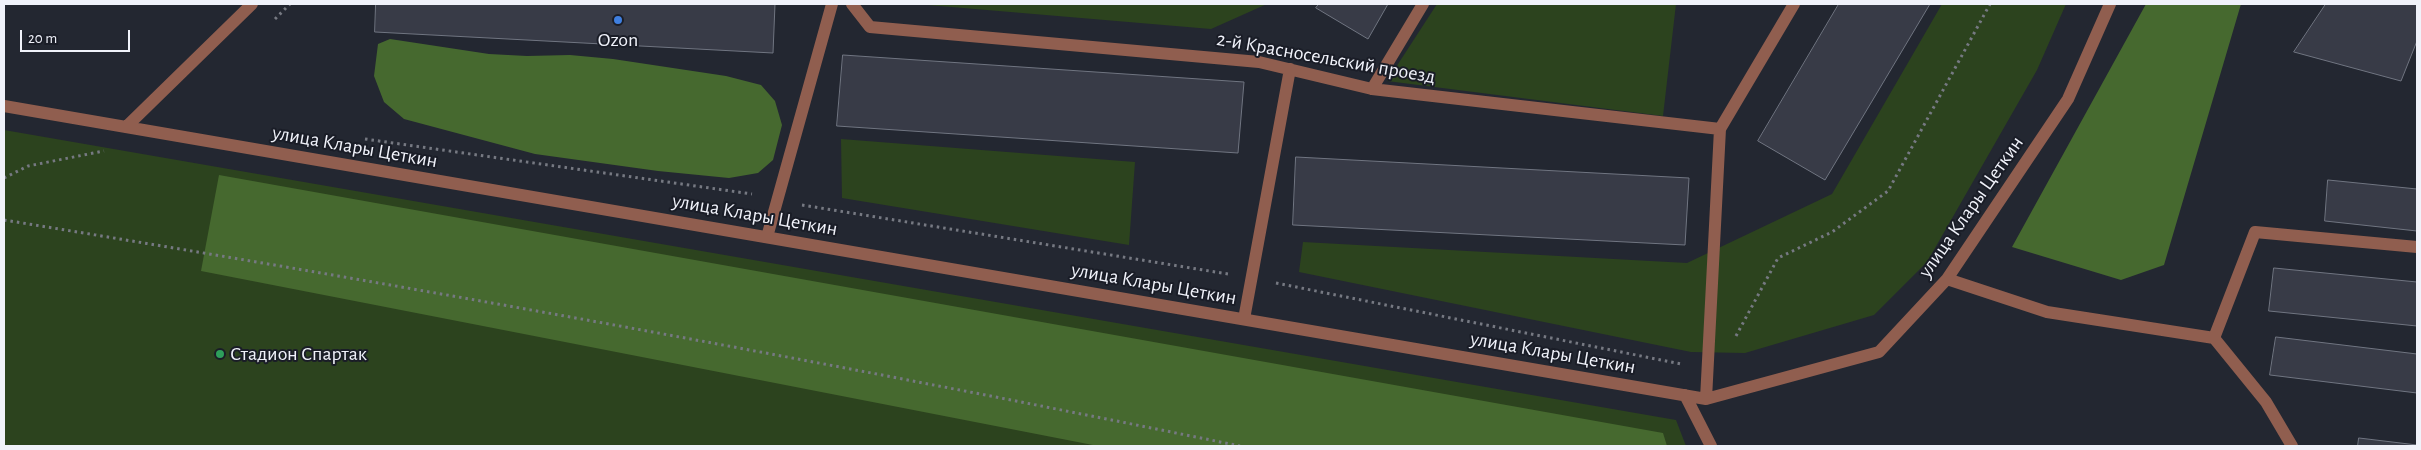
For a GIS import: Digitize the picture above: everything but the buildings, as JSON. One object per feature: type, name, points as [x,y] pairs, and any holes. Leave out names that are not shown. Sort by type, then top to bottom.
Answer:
[{"type":"street","points":[[126,127],[252,4]]},
{"type":"street","points":[[767,236],[832,4]]},
{"type":"street","name":"2-й Красносельский проезд","points":[[852,4],[870,27],[1259,62],[1372,89],[1720,129]]},
{"type":"street","points":[[1372,89],[1423,4]]},
{"type":"street","points":[[1706,399],[1720,129],[1794,4]]},
{"type":"street","name":"улица Клары Цеткин","points":[[4,106],[1706,399],[1879,352],[1947,279],[2068,99],[2110,4]]},
{"type":"street","points":[[1244,319],[1290,69]]},
{"type":"street","points":[[2214,338],[2255,232],[2417,247]]},
{"type":"street","points":[[1947,279],[2047,312],[2214,338],[2266,402],[2292,446]]},
{"type":"street","points":[[1685,395],[1711,446]]},
{"type":"path","points":[[1736,336],[1778,258],[1832,232],[1888,191],[1990,4]]},
{"type":"path","points":[[356,138],[745,193],[777,200],[1252,278],[1708,369]]},
{"type":"path","points":[[4,220],[332,274],[991,395],[1240,446]]},
{"type":"green space","points":[[916,4],[1267,4],[1211,29]]},
{"type":"green space","points":[[1437,4],[1676,4],[1663,116],[1387,81]]},
{"type":"green space","points":[[1942,4],[2066,4],[2037,70],[1927,262],[1874,315],[1745,353],[1691,352],[1299,272],[1303,242],[1687,263],[1832,194]]},
{"type":"green space","points":[[2146,4],[2241,4],[2164,265],[2121,280],[2012,247]]},
{"type":"green space","points":[[390,39],[489,54],[527,56],[570,55],[613,59],[726,76],[761,85],[775,101],[782,125],[773,160],[758,173],[729,178],[658,171],[535,154],[404,119],[384,102],[374,76],[378,44]]},
{"type":"green space","points":[[4,130],[1676,420],[1686,446],[4,446]]},
{"type":"green space","points":[[841,139],[1135,162],[1129,245],[842,198]]},
{"type":"green space","points":[[219,175],[1663,433],[1667,446],[1098,446],[201,271]]},
{"type":"place","name":"Ozon","points":[[618,20]]},
{"type":"place","name":"Стадион Спартак","points":[[220,354]]}]
